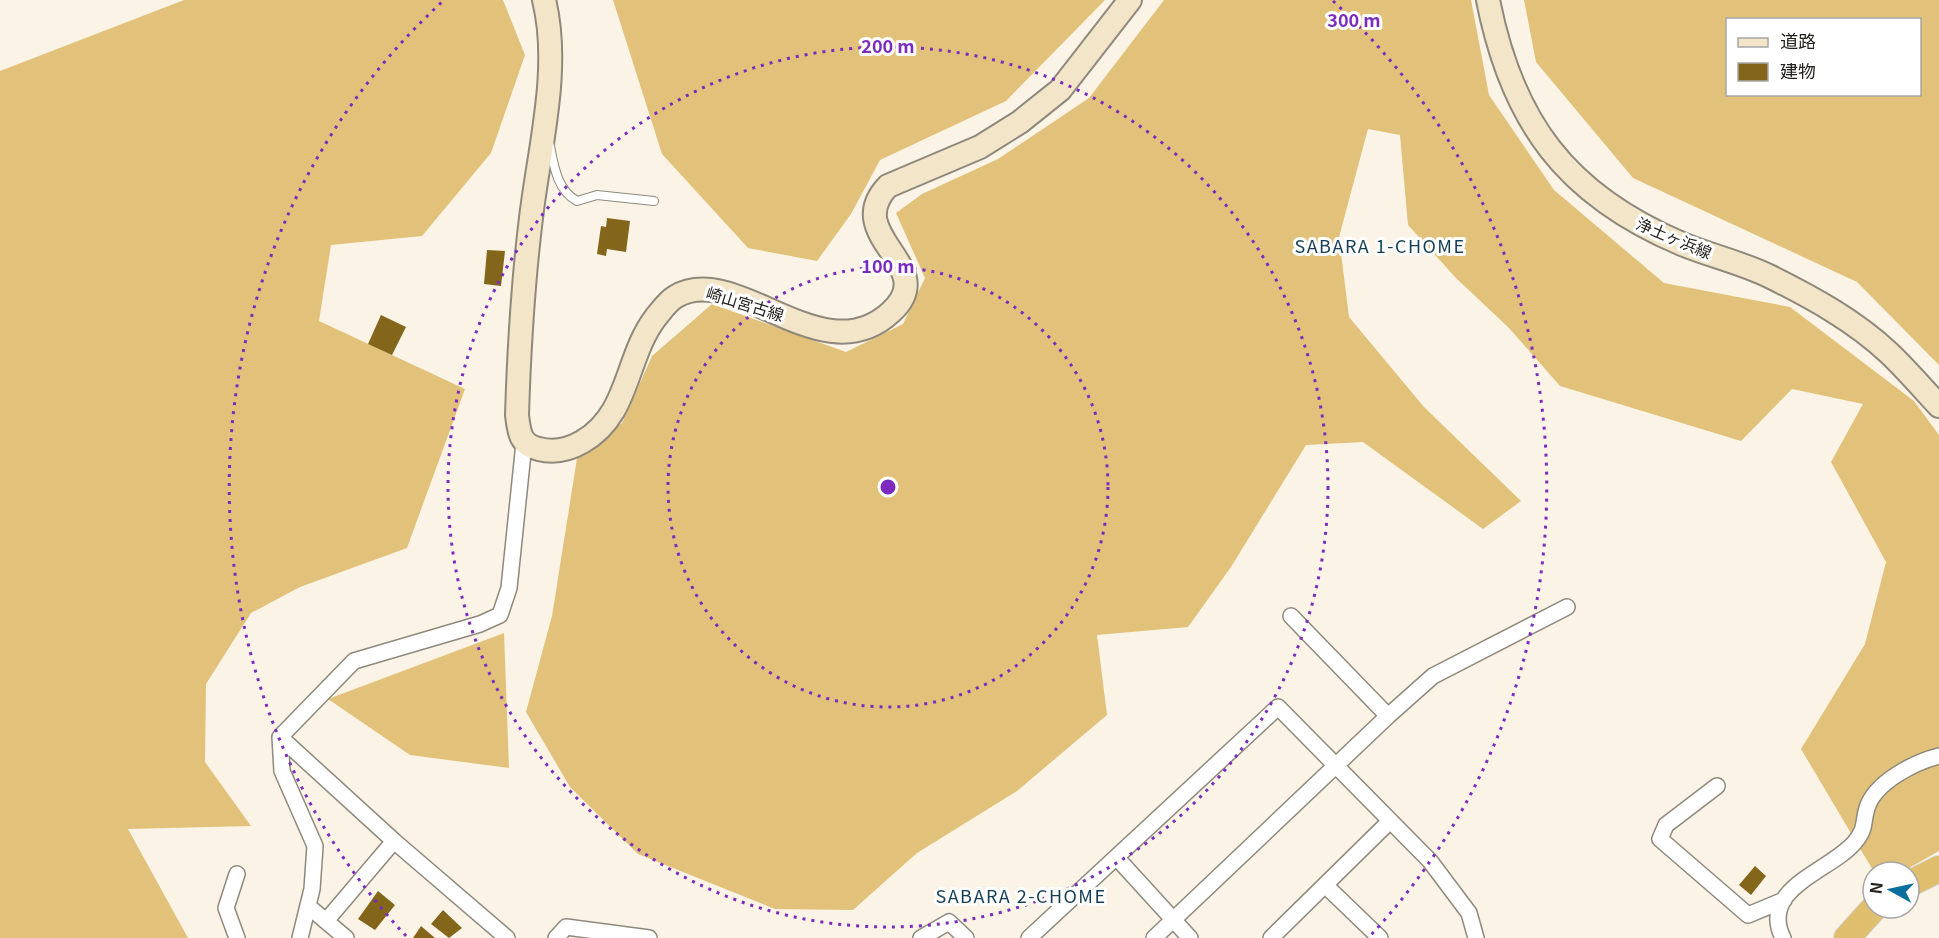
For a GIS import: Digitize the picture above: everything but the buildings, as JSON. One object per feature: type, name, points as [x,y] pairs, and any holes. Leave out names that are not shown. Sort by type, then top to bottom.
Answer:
[{"type":"highway","points":[[1921,878],[1939,869]]},
{"type":"highway","points":[[1847,938],[1863,920]]},
{"type":"main road","points":[[524,443],[519,430],[518,399],[530,219],[545,118],[549,35],[544,0]]},
{"type":"main road","name":"崎山宮古線","points":[[524,443],[529,447],[556,451],[572,448],[594,435],[620,403],[642,337],[664,307],[686,292],[712,290],[841,334],[864,331],[879,323],[905,296],[907,278],[874,223],[874,208],[880,195],[888,186],[980,147],[1020,122],[1060,90],[1130,0]]},
{"type":"main road","name":"浄土ヶ浜線","points":[[1488,0],[1496,42],[1513,88],[1544,144],[1581,183],[1626,218],[1682,244],[1769,276],[1854,324],[1889,353],[1939,406]]},
{"type":"street","points":[[300,938],[308,906],[315,846],[282,771],[280,737],[354,661],[480,624],[500,615],[509,588],[524,443]]},
{"type":"street","points":[[1154,938],[1174,922],[1388,716],[1447,667],[1567,607]]},
{"type":"street","points":[[1291,616],[1388,716]]},
{"type":"street","points":[[1029,938],[1278,707],[1430,861],[1469,913],[1476,938]]},
{"type":"street","points":[[280,737],[394,841],[507,938]]},
{"type":"street","points":[[1783,938],[1778,911],[1790,889],[1839,857],[1854,843],[1866,826],[1867,808],[1879,790],[1924,760],[1939,756]]},
{"type":"street","points":[[1718,786],[1666,825],[1660,839],[1748,915],[1784,900]]},
{"type":"street","points":[[1271,938],[1390,821]]},
{"type":"street","points":[[326,921],[394,841]]},
{"type":"street","points":[[1117,858],[1190,938]]},
{"type":"street","points":[[237,874],[226,908],[237,938]]},
{"type":"street","points":[[1325,885],[1380,938]]},
{"type":"street","points":[[308,906],[346,938]]},
{"type":"street","points":[[921,938],[949,922],[966,938]]},
{"type":"street","points":[[556,938],[566,927],[649,938]]},
{"type":"lane","points":[[545,118],[555,173],[568,196],[577,201],[597,195],[654,201]]},
{"type":"shaded area","points":[[184,0],[503,0],[525,55],[491,153],[422,236],[331,245],[319,321],[465,389],[407,548],[300,587],[251,613],[206,684],[205,762],[251,826],[128,829],[188,938],[0,938],[0,71]]},
{"type":"shaded area","points":[[613,0],[1105,0],[1006,101],[880,160],[851,214],[817,261],[748,248],[662,154]]},
{"type":"shaded area","points":[[1164,0],[1471,0],[1489,95],[1554,190],[1664,283],[1790,307],[1914,401],[1939,435],[1939,851],[1921,861],[1867,860],[1801,749],[1865,644],[1886,562],[1831,462],[1863,404],[1792,389],[1741,441],[1560,386],[1509,328],[1456,278],[1408,225],[1400,135],[1368,129],[1339,237],[1349,317],[1424,407],[1521,501],[1483,529],[1363,442],[1306,445],[1231,567],[1188,627],[1097,635],[1107,715],[1017,791],[917,853],[853,910],[775,909],[638,854],[570,787],[526,712],[552,616],[578,452],[622,423],[652,356],[712,304],[846,352],[903,324],[925,278],[896,213],[922,194],[998,159],[1089,98]]},
{"type":"shaded area","points":[[1524,0],[1939,0],[1939,365],[1857,282],[1633,178],[1536,62]]},
{"type":"shaded area","points":[[504,633],[509,768],[410,755],[328,699]]},
{"type":"district","name":"SABARA 1-CHOME","points":[[1380,247]]},
{"type":"district","name":"SABARA 2-CHOME","points":[[1021,897]]}]
